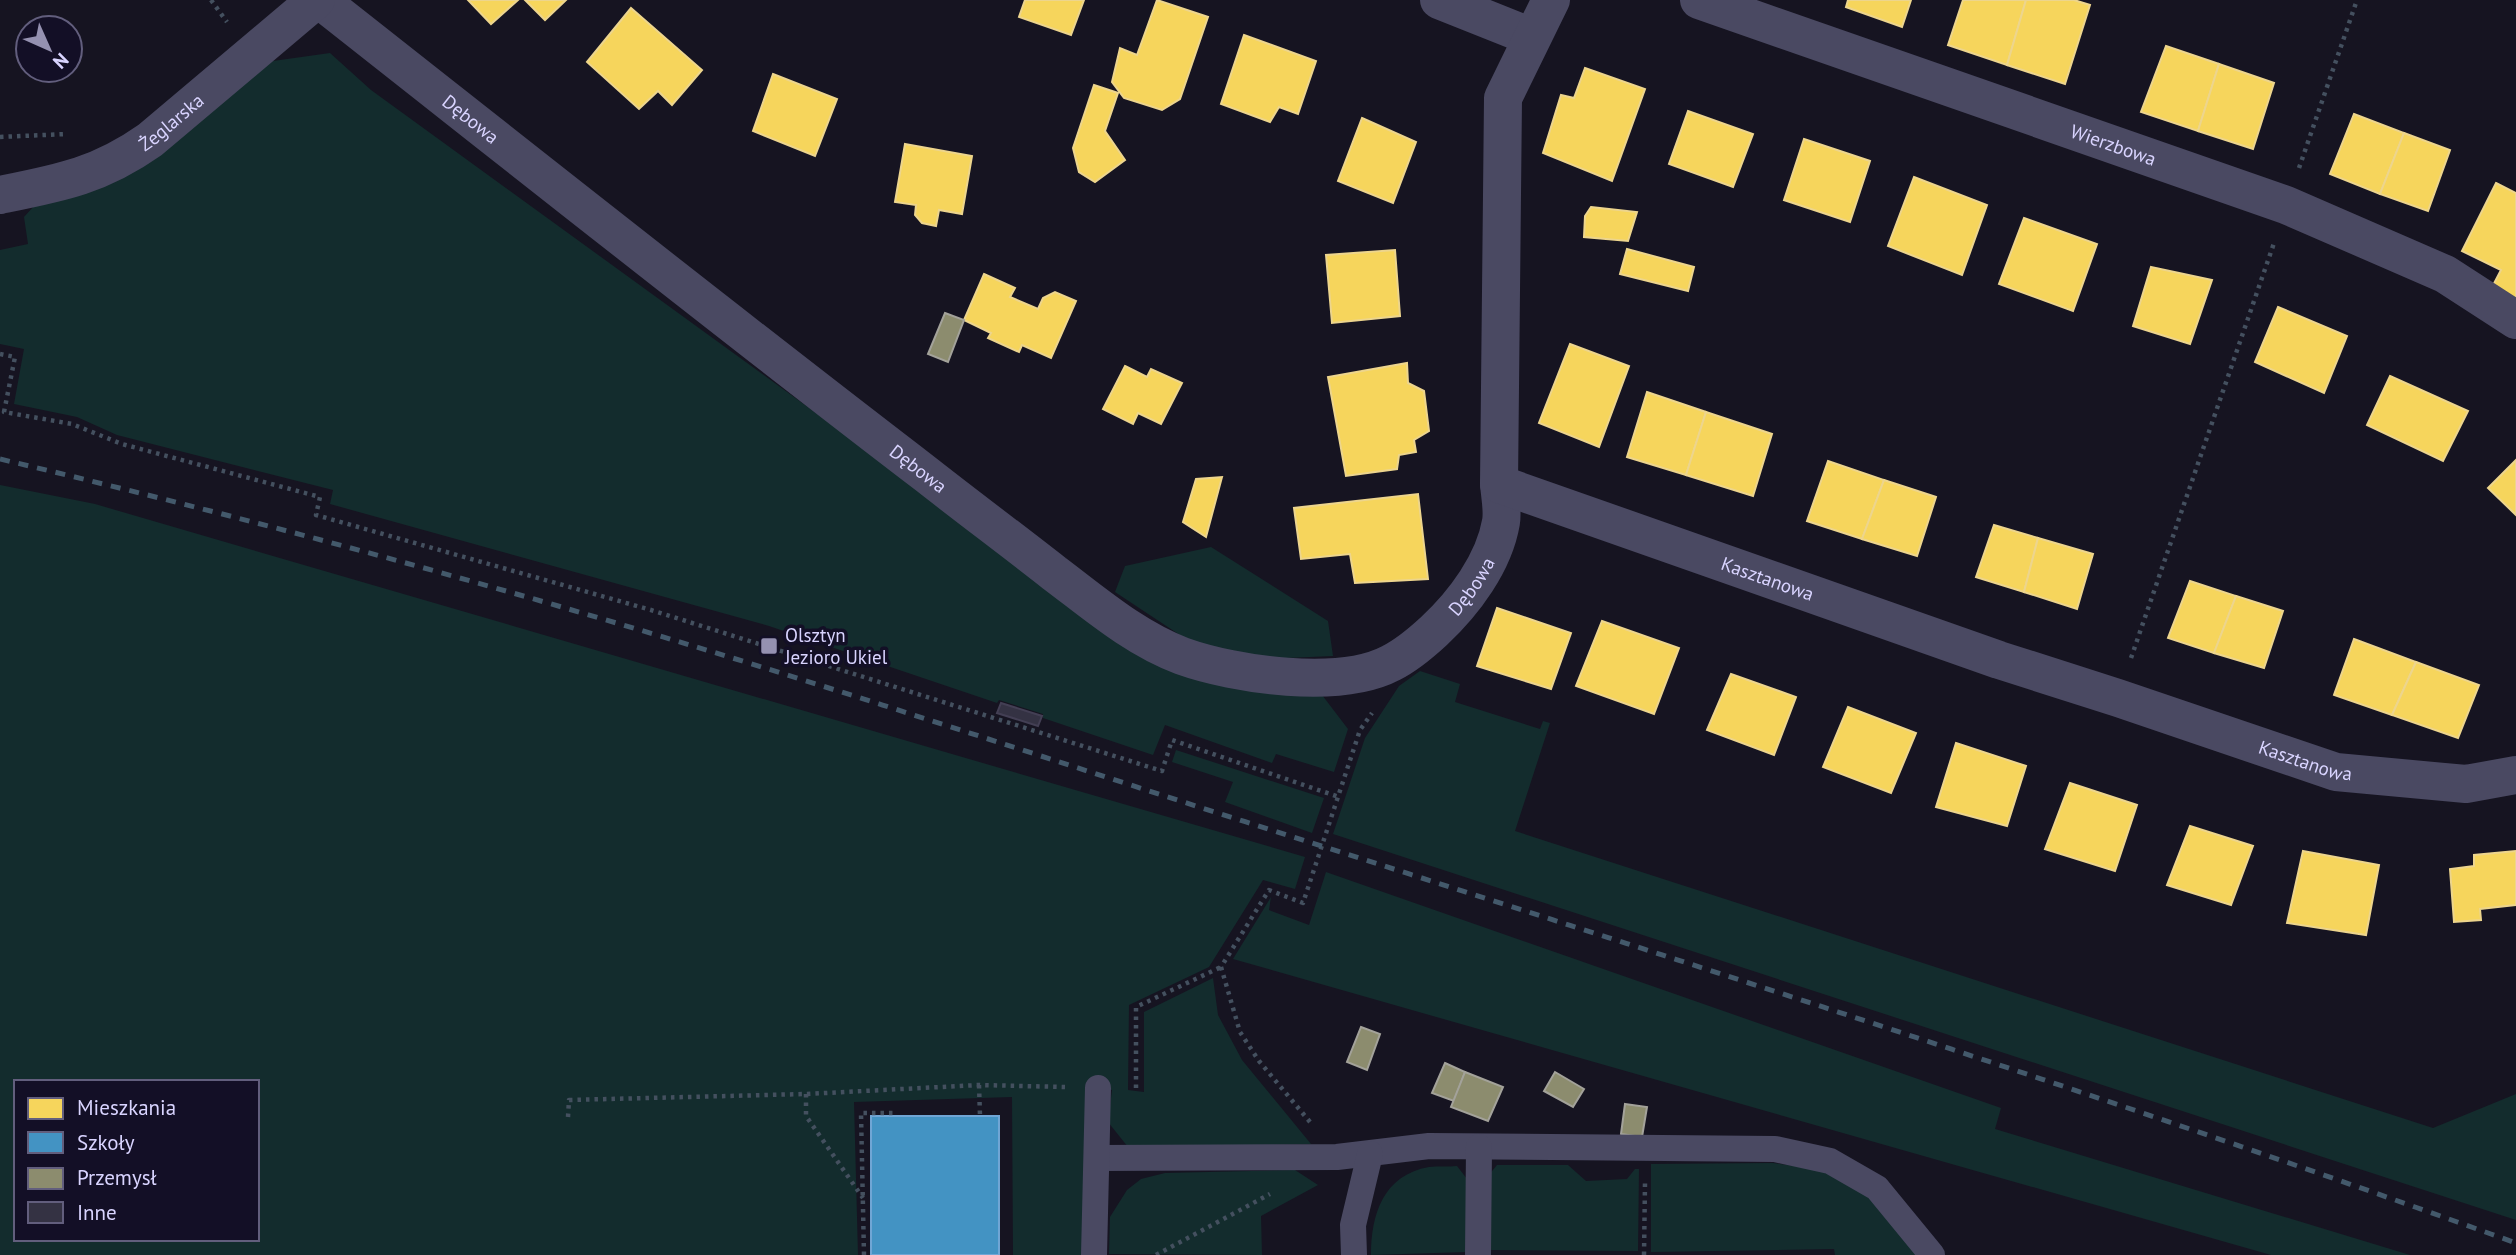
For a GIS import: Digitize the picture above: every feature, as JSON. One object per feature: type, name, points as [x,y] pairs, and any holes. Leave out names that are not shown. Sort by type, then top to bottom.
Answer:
[{"type":"street","name":"Żeglarska","points":[[0,195],[64,183],[88,175],[130,154],[318,0]]},
{"type":"street","name":"Dębowa","points":[[318,0],[752,341],[1088,599],[1152,643],[1184,656],[1250,672],[1283,676],[1345,676],[1390,664],[1412,650],[1436,629],[1478,579],[1501,521],[1499,484]]},
{"type":"street","points":[[1439,0],[1532,37]]},
{"type":"street","points":[[1499,484],[1503,98],[1551,0]]},
{"type":"street","name":"Wierzbowa","points":[[1699,0],[2287,205],[2445,274],[2516,320]]},
{"type":"street","name":"Kasztanowa","points":[[1499,484],[1998,660],[2336,772],[2466,785],[2516,775]]},
{"type":"lane","points":[[1094,1255],[1098,1088]]},
{"type":"lane","points":[[1097,1158],[1337,1157],[1429,1146],[1775,1149],[1830,1161],[1877,1188],[1932,1255]]},
{"type":"lane","points":[[1478,1255],[1479,1147]]},
{"type":"lane","points":[[1353,1255],[1353,1225],[1370,1154]]},
{"type":"path","points":[[211,0],[235,31]]},
{"type":"path","points":[[2118,698],[2357,0]]},
{"type":"path","points":[[0,137],[38,135]]},
{"type":"path","points":[[0,354],[15,357],[4,412],[72,424],[122,444],[320,497],[316,515],[651,610],[1163,771],[1172,740],[1339,797]]},
{"type":"path","points":[[1136,1092],[1136,1007],[1221,967],[1269,890],[1303,903],[1360,730],[1376,708]]},
{"type":"path","points":[[1221,967],[1240,1032],[1259,1061],[1337,1157]]},
{"type":"path","points":[[568,1117],[569,1100],[806,1094],[979,1085],[1019,1086]]},
{"type":"path","points":[[979,1085],[979,1116]]},
{"type":"path","points":[[806,1094],[806,1116],[863,1198]]},
{"type":"path","points":[[864,1255],[861,1113],[897,1113]]},
{"type":"path","points":[[1644,1255],[1646,1147]]},
{"type":"path","points":[[1156,1255],[1277,1190]]},
{"type":"green space","points":[[330,53],[371,90],[1141,649],[1319,691],[1348,729],[1334,772],[1276,754],[1272,763],[1165,725],[1153,755],[1043,718],[1043,714],[999,700],[997,703],[769,626],[330,504],[333,490],[117,435],[77,417],[14,404],[24,349],[0,344],[0,250],[28,244],[24,217],[34,206],[273,61]]},
{"type":"green space","points":[[0,485],[95,504],[1305,857],[1295,889],[1263,880],[1209,967],[1129,1005],[1128,1090],[1144,1092],[1144,1012],[1213,978],[1218,1015],[1242,1060],[1311,1144],[1128,1147],[1108,1122],[1112,1090],[1086,1088],[1083,1255],[1013,1255],[1012,1097],[854,1102],[858,1255],[0,1255]]},
{"type":"green space","points":[[1211,547],[1328,621],[1333,656],[1266,659],[1195,645],[1115,592],[1125,566]]},
{"type":"green space","points":[[1420,671],[1460,684],[1455,702],[1540,729],[1543,721],[1550,723],[1515,831],[2433,1128],[2516,1094],[2516,1220],[1333,834],[1365,738],[1399,686]]},
{"type":"green space","points":[[1176,750],[1324,798],[1312,833],[1225,802],[1233,782],[1172,762]]},
{"type":"green space","points":[[1326,872],[2001,1108],[1995,1129],[2410,1255],[2271,1255],[1233,959],[1271,897],[1269,910],[1309,925]]},
{"type":"green space","points":[[1773,1163],[1826,1170],[1868,1192],[1919,1255],[1835,1255],[1834,1249],[1651,1252],[1651,1164]]},
{"type":"green space","points":[[1497,1165],[1568,1165],[1586,1181],[1627,1179],[1635,1169],[1639,1169],[1638,1251],[1489,1250],[1488,1176]]},
{"type":"green space","points":[[1457,1166],[1467,1179],[1467,1252],[1371,1255],[1377,1212],[1390,1188],[1413,1171],[1429,1167]]},
{"type":"green space","points":[[1295,1170],[1318,1185],[1261,1216],[1262,1255],[1109,1254],[1110,1217],[1127,1190],[1141,1179],[1165,1173]]},
{"type":"building: Mieszkania","points":[[468,0],[518,0],[491,24]]},
{"type":"building: Mieszkania","points":[[525,0],[566,0],[545,20]]},
{"type":"building: Mieszkania","points":[[1025,0],[1084,0],[1071,35],[1019,17]]},
{"type":"building: Mieszkania","points":[[1157,0],[1208,17],[1180,99],[1162,110],[1124,98],[1112,82],[1120,48],[1137,55]]},
{"type":"building: Mieszkania","points":[[1848,0],[1911,0],[1902,27],[1846,7]]},
{"type":"building: Mieszkania","points":[[1963,0],[2026,0],[2007,65],[1948,45]]},
{"type":"building: Mieszkania","points":[[2026,0],[2074,0],[2090,5],[2065,84],[2007,65]]},
{"type":"building: Mieszkania","points":[[631,8],[702,70],[672,105],[658,91],[639,109],[587,62]]},
{"type":"building: Mieszkania","points":[[1244,35],[1316,61],[1298,114],[1279,107],[1270,122],[1221,104]]},
{"type":"building: Mieszkania","points":[[2166,46],[2219,64],[2198,131],[2141,112]]},
{"type":"building: Mieszkania","points":[[2219,64],[2274,83],[2253,149],[2198,131]]},
{"type":"building: Mieszkania","points":[[1585,68],[1645,89],[1612,181],[1543,153],[1561,95],[1574,98]]},
{"type":"building: Mieszkania","points":[[773,74],[837,99],[815,156],[753,131]]},
{"type":"building: Mieszkania","points":[[1094,85],[1118,93],[1105,131],[1125,160],[1095,182],[1079,172],[1073,148]]},
{"type":"building: Mieszkania","points":[[1688,111],[1753,134],[1733,187],[1669,164]]},
{"type":"building: Mieszkania","points":[[2354,114],[2404,133],[2380,194],[2330,174]]},
{"type":"building: Mieszkania","points":[[1362,118],[1416,142],[1393,203],[1338,181]]},
{"type":"building: Mieszkania","points":[[2404,133],[2450,150],[2428,211],[2380,194]]},
{"type":"building: Mieszkania","points":[[1804,139],[1870,161],[1850,222],[1784,200]]},
{"type":"building: Mieszkania","points":[[905,144],[972,156],[962,214],[939,210],[936,226],[922,223],[915,215],[916,205],[895,202]]},
{"type":"building: Mieszkania","points":[[1914,177],[1987,205],[1962,275],[1888,246]]},
{"type":"building: Mieszkania","points":[[2496,183],[2516,193],[2516,307],[2489,293],[2501,270],[2462,251]]},
{"type":"building: Mieszkania","points":[[1591,207],[1637,212],[1628,241],[1584,237],[1585,216]]},
{"type":"building: Mieszkania","points":[[2024,218],[2097,244],[2073,311],[1999,284]]},
{"type":"building: Mieszkania","points":[[1627,249],[1694,267],[1688,291],[1620,274]]},
{"type":"building: Mieszkania","points":[[1395,250],[1400,316],[1332,323],[1326,255]]},
{"type":"building: Mieszkania","points":[[2151,267],[2212,280],[2190,344],[2133,326]]},
{"type":"building: Mieszkania","points":[[984,274],[1015,288],[1010,297],[1038,309],[1043,298],[1055,292],[1076,301],[1051,358],[1022,345],[1019,352],[988,338],[991,333],[964,320]]},
{"type":"building: Mieszkania","points":[[2278,307],[2347,336],[2324,393],[2255,362]]},
{"type":"building: Mieszkania","points":[[1570,344],[1629,366],[1599,447],[1539,423]]},
{"type":"building: Mieszkania","points":[[1407,363],[1408,383],[1424,391],[1429,431],[1414,440],[1416,452],[1399,455],[1397,469],[1346,476],[1328,377]]},
{"type":"building: Mieszkania","points":[[1125,366],[1147,377],[1151,369],[1182,383],[1161,424],[1138,413],[1133,424],[1103,409]]},
{"type":"building: Mieszkania","points":[[2390,376],[2468,411],[2443,461],[2367,425]]},
{"type":"building: Mieszkania","points":[[1647,392],[1706,412],[1686,475],[1627,457]]},
{"type":"building: Mieszkania","points":[[1706,412],[1772,434],[1753,496],[1686,475]]},
{"type":"building: Mieszkania","points":[[2516,460],[2516,515],[2488,488]]},
{"type":"building: Mieszkania","points":[[1828,461],[1884,480],[1862,539],[1807,521]]},
{"type":"building: Mieszkania","points":[[1222,477],[1206,537],[1183,522],[1196,479]]},
{"type":"building: Mieszkania","points":[[1884,480],[1936,497],[1917,556],[1862,539]]},
{"type":"building: Mieszkania","points":[[1418,494],[1428,579],[1355,583],[1350,554],[1301,559],[1294,508]]},
{"type":"building: Mieszkania","points":[[1994,525],[2038,538],[2024,592],[1976,577]]},
{"type":"building: Mieszkania","points":[[2038,538],[2093,554],[2077,609],[2024,592]]},
{"type":"building: Mieszkania","points":[[2190,581],[2236,596],[2214,653],[2168,638]]},
{"type":"building: Mieszkania","points":[[2236,596],[2283,611],[2264,668],[2214,653]]},
{"type":"building: Mieszkania","points":[[1497,608],[1571,633],[1551,689],[1477,666]]},
{"type":"building: Mieszkania","points":[[1602,621],[1679,648],[1654,714],[1576,686]]},
{"type":"building: Mieszkania","points":[[2354,639],[2416,662],[2392,715],[2334,695]]},
{"type":"building: Mieszkania","points":[[2416,662],[2479,685],[2458,738],[2392,715]]},
{"type":"building: Mieszkania","points":[[1731,674],[1796,697],[1774,755],[1707,730]]},
{"type":"building: Mieszkania","points":[[1848,707],[1916,733],[1891,793],[1823,767]]},
{"type":"building: Mieszkania","points":[[1956,743],[2026,766],[2007,826],[1936,807]]},
{"type":"building: Mieszkania","points":[[2070,783],[2137,805],[2115,871],[2045,849]]},
{"type":"building: Mieszkania","points":[[2190,826],[2253,846],[2231,905],[2167,885]]},
{"type":"building: Mieszkania","points":[[2303,851],[2379,865],[2366,935],[2287,923]]},
{"type":"building: Mieszkania","points":[[2516,851],[2516,905],[2480,909],[2481,920],[2454,922],[2450,869],[2474,866],[2474,855]]},
{"type":"building: Szkoły","points":[[871,1116],[999,1116],[999,1255],[871,1255]]},
{"type":"building: Przemysł","points":[[945,313],[964,320],[948,362],[928,354]]},
{"type":"building: Przemysł","points":[[1361,1027],[1380,1034],[1367,1070],[1347,1062]]},
{"type":"building: Przemysł","points":[[1445,1063],[1465,1072],[1454,1101],[1432,1093]]},
{"type":"building: Przemysł","points":[[1465,1072],[1503,1087],[1488,1121],[1451,1107]]},
{"type":"building: Przemysł","points":[[1555,1072],[1584,1089],[1573,1107],[1544,1091]]},
{"type":"building: Przemysł","points":[[1625,1104],[1647,1107],[1642,1137],[1621,1134]]},
{"type":"building: Inne","points":[[1001,703],[1042,716],[1038,726],[997,713]]},
{"type":"railway","points":[[0,459],[161,498],[401,562],[786,675],[1870,1023],[2194,1130],[2516,1243]]},
{"type":"place","name":"Olsztyn Jezioro Ukiel","points":[[769,646]]}]
